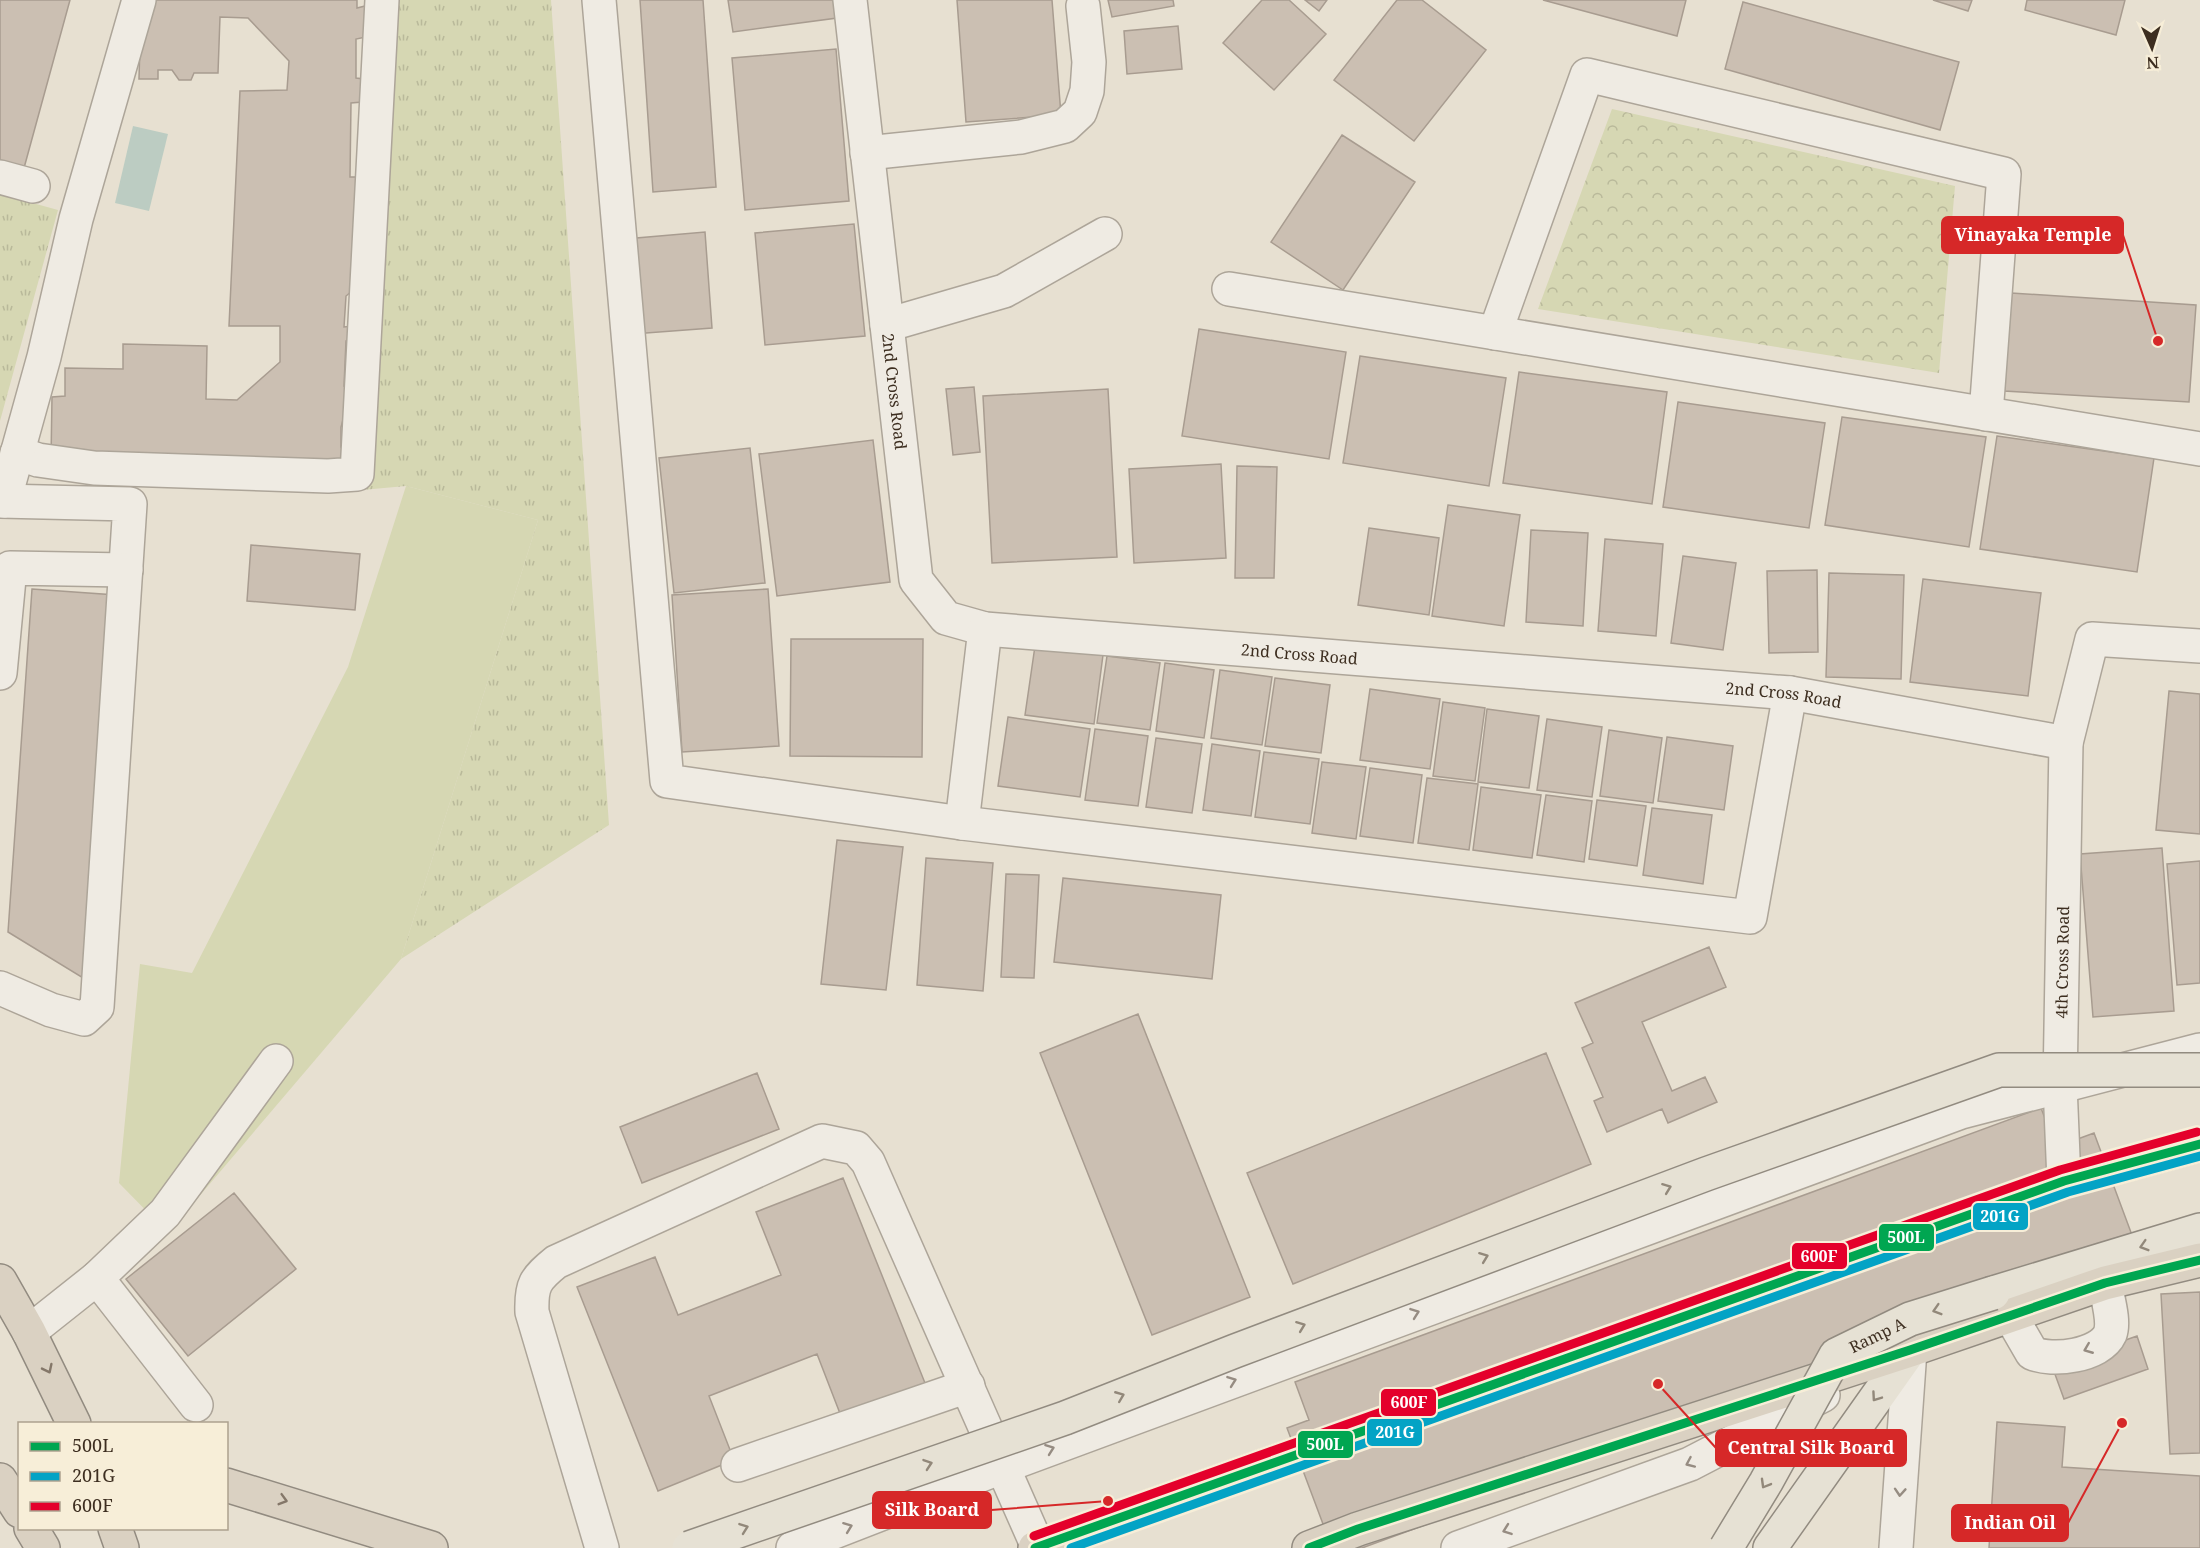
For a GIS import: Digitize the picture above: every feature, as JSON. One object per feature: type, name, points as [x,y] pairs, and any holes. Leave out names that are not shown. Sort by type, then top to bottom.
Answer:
[{"type":"highway","points":[[1037,1547],[2064,1181],[2200,1144]]},
{"type":"highway","points":[[1309,1548],[1358,1529],[1910,1350],[2002,1304],[2105,1283],[2200,1260]]},
{"type":"highway","points":[[4,1296],[29,1332],[73,1422]]},
{"type":"highway","points":[[0,1480],[18,1508]]},
{"type":"highway","points":[[228,1486],[430,1548]]},
{"type":"highway","points":[[32,1530],[43,1548]]},
{"type":"highway","points":[[116,1530],[122,1548]]},
{"type":"main road","points":[[689,1548],[1065,1418],[1235,1351],[1706,1174],[1999,1070],[2200,1070]]},
{"type":"main road","name":"Ramp A","points":[[1726,1548],[1766,1482],[1836,1355],[1910,1319],[2002,1304],[2200,1230]]},
{"type":"main road","points":[[1770,1548],[1910,1350]]},
{"type":"street","points":[[0,988],[51,1010],[84,1019],[97,1007],[130,504],[2,501],[44,357],[76,219],[139,0]]},
{"type":"street","points":[[17,453],[38,460],[94,468],[328,476],[357,474],[382,0]]},
{"type":"street","points":[[599,0],[667,781],[962,823],[1750,917],[1790,693]]},
{"type":"street","name":"2nd Cross Road","points":[[850,0],[916,580],[946,618],[985,629],[1790,693],[2066,743]]},
{"type":"street","points":[[867,153],[1021,137],[1065,126],[1080,112],[1087,91],[1089,62],[1083,6]]},
{"type":"street","points":[[1495,333],[1587,75],[2004,174],[1986,414]]},
{"type":"street","points":[[0,177],[33,186]]},
{"type":"street","points":[[887,325],[1004,291],[1105,234]]},
{"type":"street","points":[[1230,289],[2200,449]]},
{"type":"street","points":[[0,673],[10,568],[126,570]]},
{"type":"street","points":[[962,823],[985,629]]},
{"type":"street","points":[[2066,743],[2092,639],[2200,646]]},
{"type":"street","name":"4th Cross Road","points":[[2064,1181],[2060,1085],[2066,743]]},
{"type":"street","points":[[794,1548],[1001,1460],[1950,1116],[2060,1085],[2200,1050]]},
{"type":"street","points":[[29,1332],[97,1278],[165,1213],[276,1062]]},
{"type":"street","points":[[602,1548],[532,1312],[531,1292],[539,1276],[556,1262],[822,1141],[856,1148],[868,1162],[1001,1460],[1037,1547]]},
{"type":"street","points":[[97,1278],[196,1405]]},
{"type":"street","points":[[2002,1304],[2032,1353],[2042,1358],[2063,1358],[2104,1343],[2110,1333],[2105,1283]]},
{"type":"street","points":[[1458,1548],[1690,1464],[1910,1350]]},
{"type":"street","points":[[1896,1548],[1910,1350]]},
{"type":"street","points":[[738,1466],[968,1386]]},
{"type":"green space","points":[[396,0],[551,0],[609,825],[401,959],[538,520],[406,486],[362,490]]},
{"type":"green space","points":[[1612,109],[1955,186],[1939,373],[1538,309]]},
{"type":"green space","points":[[0,194],[58,210],[0,421]]},
{"type":"green space","points":[[406,486],[538,520],[401,959],[168,1233],[119,1183],[140,964],[192,973],[348,667]]},
{"type":"shaded area","points":[[133,126],[168,134],[149,211],[115,203]]},
{"type":"building","points":[[0,0],[70,0],[24,168],[0,162]]},
{"type":"building","points":[[154,0],[357,0],[357,8],[365,6],[366,37],[356,39],[356,78],[364,79],[362,102],[351,103],[350,177],[360,177],[358,245],[352,248],[352,291],[346,296],[344,327],[353,326],[354,341],[346,341],[344,386],[352,387],[341,427],[341,447],[351,448],[351,470],[51,460],[52,397],[65,396],[65,368],[123,369],[123,344],[207,346],[206,399],[237,400],[280,362],[280,326],[229,326],[240,91],[287,90],[289,61],[248,18],[220,17],[218,73],[194,73],[191,80],[179,80],[172,70],[158,70],[158,79],[139,79],[141,7]]},
{"type":"building","points":[[640,0],[703,0],[716,187],[653,192]]},
{"type":"building","points":[[728,0],[834,0],[837,18],[733,32]]},
{"type":"building","points":[[957,0],[1052,0],[1061,115],[966,122]]},
{"type":"building","points":[[1108,0],[1173,0],[1174,6],[1112,17]]},
{"type":"building","points":[[1262,0],[1289,0],[1326,34],[1274,90],[1223,43]]},
{"type":"building","points":[[1305,0],[1327,0],[1319,11]]},
{"type":"building","points":[[1397,0],[1422,0],[1486,50],[1414,141],[1334,80]]},
{"type":"building","points":[[1543,0],[1686,0],[1677,36]]},
{"type":"building","points":[[1933,0],[1972,0],[1968,11]]},
{"type":"building","points":[[2027,0],[2125,0],[2116,35],[2025,10]]},
{"type":"building","points":[[1743,2],[1959,62],[1940,130],[1725,69]]},
{"type":"building","points":[[1178,26],[1182,69],[1127,74],[1124,31]]},
{"type":"building","points":[[836,49],[849,201],[745,210],[732,58]]},
{"type":"building","points":[[1342,135],[1415,182],[1343,290],[1271,242]]},
{"type":"building","points":[[854,224],[865,336],[765,345],[755,233]]},
{"type":"building","points":[[705,232],[712,328],[633,334],[625,239]]},
{"type":"building","points":[[2011,293],[2196,305],[2189,402],[2004,391]]},
{"type":"building","points":[[1199,329],[1346,352],[1329,459],[1182,436]]},
{"type":"building","points":[[1360,356],[1506,378],[1489,486],[1343,463]]},
{"type":"building","points":[[1519,372],[1667,392],[1652,504],[1503,483]]},
{"type":"building","points":[[974,387],[980,452],[953,455],[946,389]]},
{"type":"building","points":[[1108,389],[1117,557],[992,563],[983,396]]},
{"type":"building","points":[[1678,402],[1825,423],[1809,528],[1663,507]]},
{"type":"building","points":[[1842,417],[1986,437],[1969,547],[1825,525]]},
{"type":"building","points":[[1997,436],[2154,458],[2137,572],[1980,549]]},
{"type":"building","points":[[873,440],[890,582],[777,596],[759,454]]},
{"type":"building","points":[[750,448],[765,583],[674,593],[659,458]]},
{"type":"building","points":[[1221,464],[1226,558],[1134,563],[1129,469]]},
{"type":"building","points":[[1237,466],[1277,467],[1274,578],[1235,578]]},
{"type":"building","points":[[1448,505],[1520,515],[1504,626],[1432,616]]},
{"type":"building","points":[[1369,528],[1439,538],[1429,615],[1358,605]]},
{"type":"building","points":[[1531,530],[1588,533],[1583,626],[1526,622]]},
{"type":"building","points":[[1605,539],[1663,544],[1656,636],[1598,631]]},
{"type":"building","points":[[251,545],[360,554],[355,610],[247,601]]},
{"type":"building","points":[[1683,556],[1736,563],[1723,650],[1671,643]]},
{"type":"building","points":[[1817,570],[1818,652],[1769,653],[1767,571]]},
{"type":"building","points":[[1829,573],[1904,575],[1901,679],[1826,677]]},
{"type":"building","points":[[1923,579],[2041,593],[2028,696],[1910,682]]},
{"type":"building","points":[[32,589],[116,595],[88,981],[8,932]]},
{"type":"building","points":[[768,589],[779,746],[682,752],[672,595]]},
{"type":"building","points":[[791,639],[923,639],[922,757],[790,756]]},
{"type":"building","points":[[1035,646],[1103,655],[1094,724],[1025,715]]},
{"type":"building","points":[[1107,656],[1160,663],[1150,730],[1097,723]]},
{"type":"building","points":[[1165,663],[1214,670],[1204,738],[1156,731]]},
{"type":"building","points":[[1220,670],[1272,677],[1262,745],[1211,738]]},
{"type":"building","points":[[1275,678],[1330,685],[1321,753],[1265,746]]},
{"type":"building","points":[[1370,689],[1440,699],[1430,769],[1360,760]]},
{"type":"building","points":[[2169,691],[2200,694],[2200,834],[2156,830]]},
{"type":"building","points":[[1443,702],[1485,708],[1475,781],[1433,776]]},
{"type":"building","points":[[1487,709],[1539,716],[1529,788],[1478,782]]},
{"type":"building","points":[[1008,717],[1090,729],[1080,797],[998,786]]},
{"type":"building","points":[[1547,719],[1602,727],[1592,797],[1537,790]]},
{"type":"building","points":[[1095,729],[1148,736],[1138,806],[1085,800]]},
{"type":"building","points":[[1609,730],[1662,738],[1653,803],[1600,796]]},
{"type":"building","points":[[1667,737],[1733,746],[1724,810],[1658,801]]},
{"type":"building","points":[[1156,738],[1202,744],[1192,813],[1146,807]]},
{"type":"building","points":[[1212,744],[1260,751],[1251,816],[1203,810]]},
{"type":"building","points":[[1264,752],[1319,759],[1310,824],[1255,817]]},
{"type":"building","points":[[1322,762],[1366,767],[1356,839],[1312,833]]},
{"type":"building","points":[[1370,768],[1422,775],[1413,843],[1360,836]]},
{"type":"building","points":[[1427,778],[1478,784],[1469,850],[1418,843]]},
{"type":"building","points":[[1481,787],[1541,795],[1532,858],[1473,850]]},
{"type":"building","points":[[1546,795],[1592,801],[1584,862],[1537,855]]},
{"type":"building","points":[[1597,800],[1646,806],[1637,866],[1589,859]]},
{"type":"building","points":[[1652,808],[1712,815],[1703,884],[1643,875]]},
{"type":"building","points":[[837,840],[903,847],[886,990],[821,984]]},
{"type":"building","points":[[2162,848],[2174,1011],[2093,1017],[2080,854]]},
{"type":"building","points":[[926,858],[993,863],[983,991],[917,985]]},
{"type":"building","points":[[2200,861],[2200,983],[2177,985],[2167,864]]},
{"type":"building","points":[[1006,874],[1039,875],[1034,978],[1001,977]]},
{"type":"building","points":[[1063,878],[1221,895],[1212,979],[1054,962]]},
{"type":"building","points":[[1709,947],[1726,987],[1642,1022],[1672,1091],[1705,1077],[1717,1102],[1668,1123],[1662,1109],[1607,1132],[1594,1101],[1603,1097],[1582,1048],[1593,1043],[1575,1003]]},
{"type":"building","points":[[1138,1014],[1250,1297],[1152,1335],[1040,1053]]},
{"type":"building","points":[[1546,1053],[1591,1164],[1293,1284],[1247,1173]]},
{"type":"building","points":[[757,1073],[779,1129],[642,1183],[620,1127]]},
{"type":"building","points":[[2041,1108],[2056,1147],[2094,1133],[2142,1262],[1362,1548],[1332,1548],[1287,1428],[1309,1420],[1295,1382]]},
{"type":"building","points":[[843,1178],[925,1383],[841,1416],[817,1354],[709,1396],[734,1460],[658,1491],[577,1287],[655,1257],[678,1315],[781,1275],[756,1212]]},
{"type":"building","points":[[234,1193],[296,1269],[188,1356],[126,1279]]},
{"type":"building","points":[[2200,1292],[2200,1453],[2170,1454],[2161,1294]]},
{"type":"building","points":[[2137,1336],[2148,1369],[2064,1399],[2052,1366]]},
{"type":"building","points":[[1997,1422],[2065,1427],[2062,1467],[2200,1476],[2200,1548],[1989,1548]]},
{"type":"transit line","name":"600F","points":[[1034,1536],[2060,1170],[2197,1132]]},
{"type":"transit line","name":"500L","points":[[1035,1548],[2064,1181],[2200,1144]]},
{"type":"transit line","name":"201G","points":[[1071,1548],[2068,1192],[2200,1156]]},
{"type":"transit line","name":"500L","points":[[1309,1548],[1358,1529],[1910,1350],[2105,1283],[2200,1260]]},
{"type":"place","name":"Vinayaka Temple","points":[[2158,341]]},
{"type":"place","name":"Central Silk Board","points":[[1658,1384]]},
{"type":"place","name":"Indian Oil","points":[[2122,1423]]},
{"type":"place","name":"Silk Board","points":[[1108,1501]]}]
